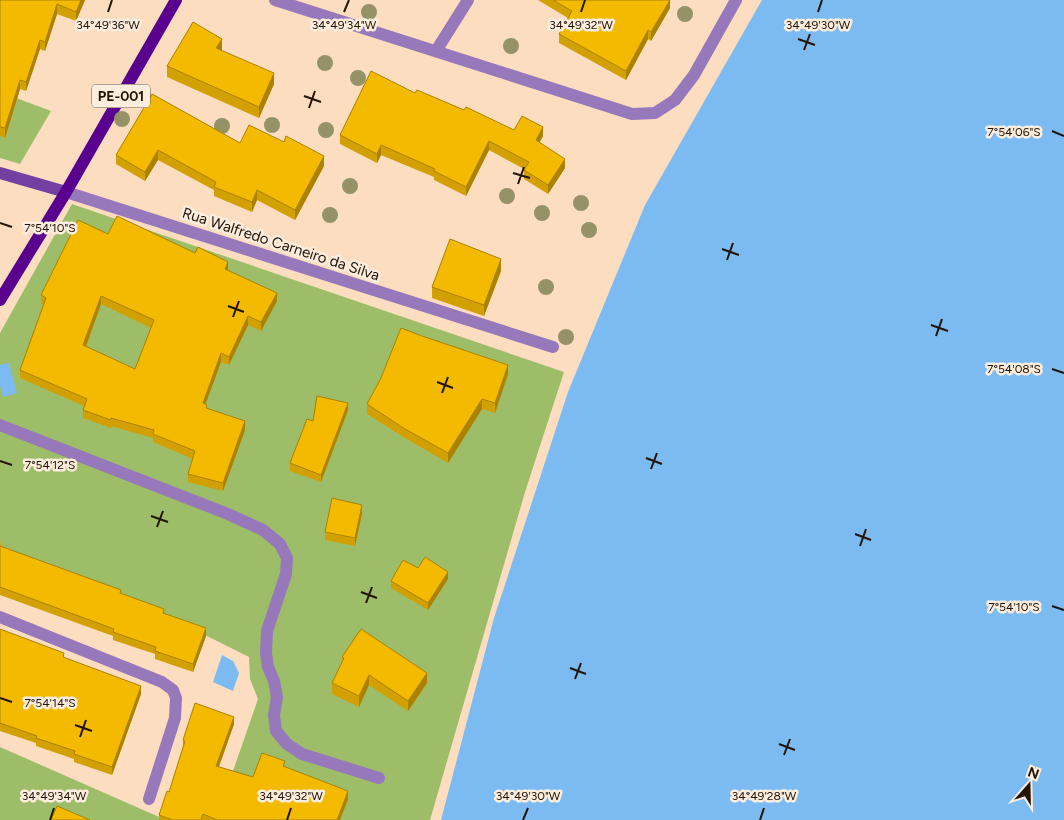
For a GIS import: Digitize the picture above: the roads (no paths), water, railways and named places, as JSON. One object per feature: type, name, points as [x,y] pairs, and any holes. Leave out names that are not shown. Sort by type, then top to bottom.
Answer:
[{"type":"main road","name":"PE-001","points":[[0,300],[66,192],[176,0]]},
{"type":"main road","name":"Rua Walfredo Carneiro da Silva","points":[[0,173],[66,192]]},
{"type":"street","points":[[275,0],[632,114],[655,113],[675,100],[694,75],[736,0]]},
{"type":"street","points":[[436,51],[468,0]]},
{"type":"street","name":"Rua Walfredo Carneiro da Silva","points":[[66,192],[553,347]]},
{"type":"street","points":[[0,426],[228,514],[263,530],[280,544],[287,558],[286,574],[267,631],[266,654],[277,697],[274,715],[276,731],[287,744],[302,754],[379,778]]},
{"type":"street","points":[[0,617],[162,682],[173,690],[176,698],[175,718],[149,799]]},
{"type":"water","points":[[762,0],[1064,0],[1064,820],[441,820],[494,618],[568,392],[645,205]]},
{"type":"water","points":[[9,363],[17,393],[3,397],[0,386],[0,365]]},
{"type":"water","points":[[222,655],[233,661],[239,673],[233,691],[213,682]]}]
